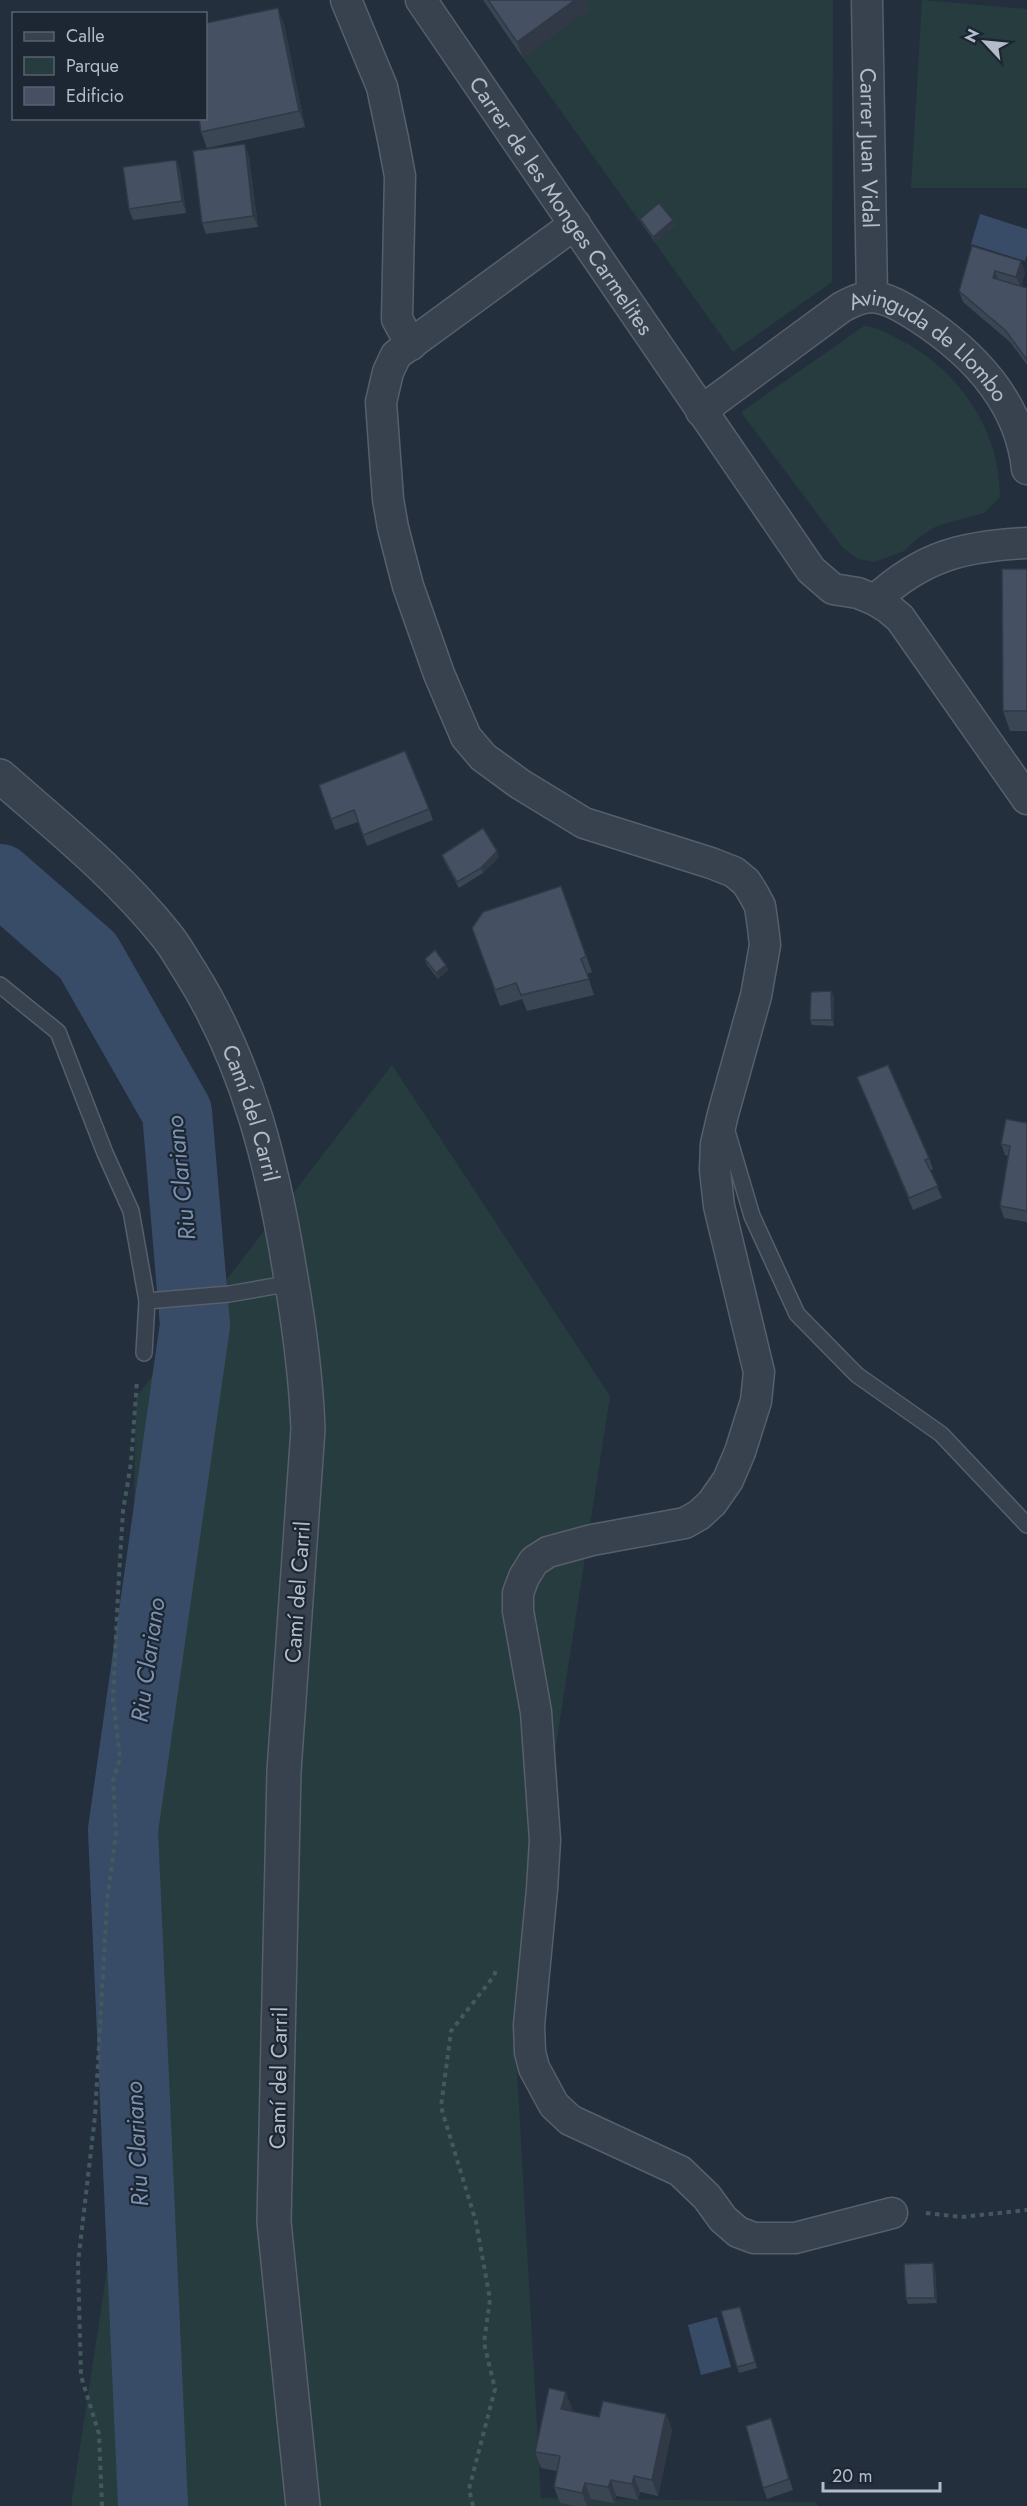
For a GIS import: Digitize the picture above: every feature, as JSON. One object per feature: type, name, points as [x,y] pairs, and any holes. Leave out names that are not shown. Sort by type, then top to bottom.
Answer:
[{"type":"street","points":[[346,0],[382,87],[400,176],[397,318],[411,345]]},
{"type":"street","name":"Carrer de les Monges Carmelites","points":[[421,0],[811,570],[833,589],[858,593],[875,600],[900,618],[1027,799]]},
{"type":"street","name":"Carrer Juan Vidal","points":[[867,0],[872,297]]},
{"type":"street","points":[[575,224],[396,355],[388,372],[381,402],[388,499],[408,586],[439,675],[466,737],[483,757],[545,801],[584,823],[711,862],[734,873],[746,882],[760,906],[765,945],[756,996],[716,1144],[715,1170],[719,1206],[759,1372],[756,1401],[740,1452],[728,1480],[712,1503],[699,1515],[685,1523],[592,1540],[548,1552],[534,1562],[524,1577],[518,1593],[518,1611],[536,1712],[544,1840],[529,2025],[530,2052],[534,2068],[544,2088],[554,2105],[570,2120],[680,2171],[707,2197],[723,2219],[738,2232],[754,2238],[795,2238],[892,2212]]},
{"type":"street","name":"Avinguda de Llombo","points":[[701,411],[842,307],[858,299],[872,297],[897,304],[912,313],[958,345],[976,363],[992,381],[1006,405],[1020,438],[1027,469]]},
{"type":"street","points":[[875,600],[902,578],[939,557],[980,547],[1027,543]]},
{"type":"street","name":"Camí del Carril","points":[[0,776],[117,879],[168,937],[206,998],[228,1042],[262,1134],[280,1206],[306,1375],[308,1429],[284,1771],[274,2222],[303,2506]]},
{"type":"lane","points":[[0,985],[58,1032],[105,1153],[131,1210],[147,1301],[144,1353]]},
{"type":"lane","points":[[723,1114],[752,1216],[797,1314],[857,1375],[941,1434],[1027,1525]]},
{"type":"lane","points":[[147,1301],[229,1294],[292,1283]]},
{"type":"path","points":[[102,2506],[99,2434],[81,2376],[78,2263],[95,2116],[107,1902],[116,1833],[113,1781],[120,1758],[113,1700],[122,1523],[131,1463],[137,1382],[144,1353]]},
{"type":"path","points":[[473,2506],[469,2489],[495,2389],[484,2343],[490,2299],[476,2222],[441,2107],[451,2031],[495,1976],[497,1967]]},
{"type":"path","points":[[892,2212],[911,2211],[962,2217],[1027,2210]]},
{"type":"green space","points":[[582,0],[833,0],[832,282],[733,352],[523,58],[589,10]]},
{"type":"green space","points":[[922,0],[1027,9],[1027,188],[911,188]]},
{"type":"green space","points":[[864,326],[882,331],[919,351],[939,366],[972,404],[993,448],[1000,497],[984,513],[937,526],[919,537],[904,551],[875,562],[858,559],[843,548],[741,412]]},
{"type":"green space","points":[[392,1065],[610,1396],[514,2017],[541,2498],[815,2502],[818,2506],[71,2506],[120,2185],[136,1397]]},
{"type":"water","points":[[980,214],[1027,229],[1025,261],[971,244]]},
{"type":"water","points":[[717,2317],[731,2367],[701,2375],[688,2325]]},
{"type":"building","points":[[488,0],[575,0],[517,42]]},
{"type":"building","points":[[278,8],[299,111],[201,132],[199,120],[207,120],[207,23]]},
{"type":"building","points":[[245,144],[253,216],[202,223],[193,151]]},
{"type":"building","points":[[176,160],[182,201],[129,209],[123,167]]},
{"type":"building","points":[[659,203],[673,220],[653,237],[640,219]]},
{"type":"building","points":[[972,246],[1021,261],[1016,277],[995,271],[993,278],[1027,288],[1027,360],[1006,331],[959,291]]},
{"type":"building","points":[[1002,569],[1027,569],[1027,711],[1003,711]]},
{"type":"building","points":[[405,751],[429,809],[363,835],[354,810],[331,819],[319,785]]},
{"type":"building","points":[[483,828],[497,851],[481,868],[457,882],[442,855]]},
{"type":"building","points":[[561,886],[586,956],[581,959],[589,979],[521,995],[516,983],[495,990],[472,928],[483,912]]},
{"type":"building","points":[[435,950],[446,965],[436,973],[425,959]]},
{"type":"building","points":[[831,991],[832,1020],[810,1020],[811,992]]},
{"type":"building","points":[[888,1065],[929,1158],[925,1160],[938,1186],[909,1198],[857,1077]]},
{"type":"building","points":[[1006,1119],[1027,1123],[1027,1211],[1000,1206],[1010,1146],[1001,1144]]},
{"type":"building","points":[[933,2263],[935,2298],[906,2298],[904,2264]]},
{"type":"building","points":[[740,2307],[755,2362],[737,2367],[721,2311]]},
{"type":"building","points":[[549,2388],[566,2392],[561,2409],[599,2417],[603,2401],[666,2414],[652,2480],[634,2476],[632,2484],[611,2480],[608,2487],[585,2483],[582,2493],[554,2487],[560,2456],[535,2452]]},
{"type":"building","points":[[771,2418],[789,2479],[763,2488],[746,2426]]},
{"type":"waterway","name":"Riu Clariano","points":[[0,879],[88,956],[177,1112],[195,1325],[123,1830],[153,2506]]}]
